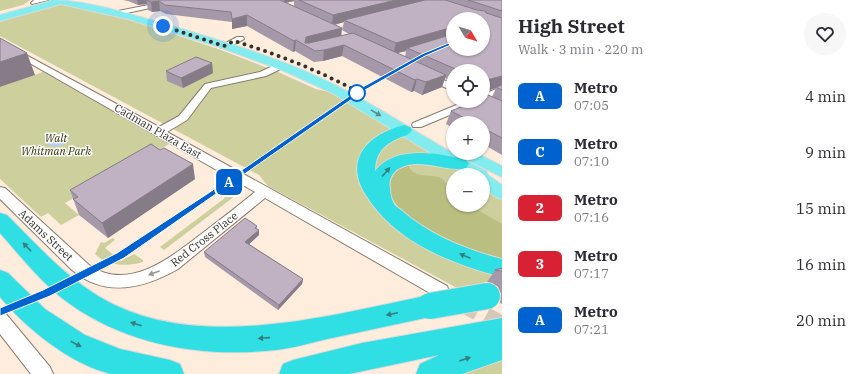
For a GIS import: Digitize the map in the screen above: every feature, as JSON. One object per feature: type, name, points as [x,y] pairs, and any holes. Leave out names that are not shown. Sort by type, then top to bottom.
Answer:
[{"type":"highway","points":[[410,128],[378,144],[372,149],[366,163],[367,177],[373,192],[385,208],[401,222],[426,238],[479,262],[502,268]]},
{"type":"highway","points":[[385,208],[379,190],[380,179],[387,168],[406,160],[420,158],[446,159]]},
{"type":"highway","points":[[0,220],[53,275],[79,297],[118,318],[168,333],[227,339],[268,338],[310,331],[435,298],[502,293]]},
{"type":"highway","points":[[0,280],[32,315],[70,341],[101,356],[116,361],[147,370],[170,374]]},
{"type":"highway","points":[[293,374],[362,357],[496,340]]},
{"type":"highway","points":[[430,374],[496,340]]},
{"type":"highway","points":[[327,374],[362,357]]},
{"type":"main road","points":[[12,10],[29,4],[34,0]]},
{"type":"main road","points":[[0,18],[58,0]]},
{"type":"main road","points":[[0,13],[58,0],[123,12]]},
{"type":"main road","points":[[74,0],[232,42],[277,56],[334,80],[446,149]]},
{"type":"main road","points":[[232,42],[280,66],[339,92],[410,128],[446,143]]},
{"type":"main road","points":[[464,160],[472,168]]},
{"type":"main road","points":[[468,160],[502,172]]},
{"type":"main road","points":[[490,180],[502,185]]},
{"type":"main road","points":[[490,184],[502,193]]},
{"type":"street","points":[[38,0],[34,3],[46,0],[44,0]]},
{"type":"street","points":[[123,12],[183,0]]},
{"type":"street","name":"Cadman Plaza East","points":[[0,42],[264,192],[435,298]]},
{"type":"street","points":[[159,132],[183,118],[202,91],[204,84],[262,74],[280,66]]},
{"type":"street","points":[[419,72],[446,85]]},
{"type":"street","points":[[490,95],[502,90]]},
{"type":"street","points":[[410,128],[458,108]]},
{"type":"street","name":"Adams Street","points":[[0,191],[82,269],[94,276]]},
{"type":"street","name":"Red Cross Place","points":[[94,276],[110,281],[128,281],[161,271],[182,257],[264,192]]},
{"type":"street","points":[[0,320],[43,374]]},
{"type":"green space","points":[[0,0],[30,0],[23,5],[0,11]]},
{"type":"green space","points":[[63,4],[120,16],[221,50],[278,72],[316,89],[329,92],[385,125],[396,128],[386,133],[361,184],[502,276],[502,279],[457,288],[268,186],[259,175],[0,36],[0,20]]},
{"type":"green space","name":"Walt Whitman Park","points":[[43,72],[169,144],[65,203],[79,215],[61,225],[48,213],[41,217],[0,179],[0,87]]},
{"type":"green space","points":[[403,136],[435,154],[383,164],[375,172],[376,159],[382,150],[387,145]]},
{"type":"green space","points":[[415,163],[450,166],[454,168],[446,168],[446,212],[490,212],[490,189],[502,197],[502,260],[397,205],[394,172]]},
{"type":"green space","points":[[408,165],[411,170],[419,175],[438,177],[444,180],[446,183],[446,212],[481,212],[502,224],[502,260],[472,250],[436,235],[419,225],[405,214],[394,202],[389,189],[391,176],[400,168]]},
{"type":"green space","points":[[228,186],[233,188],[236,194],[231,199],[164,250],[160,247],[225,198],[217,193]]},
{"type":"green space","points":[[113,238],[115,240],[105,248],[121,261],[134,254],[143,260],[143,262],[130,265],[111,263],[95,254],[101,242],[104,243]]},
{"type":"green space","points":[[502,354],[502,374],[445,374]]},
{"type":"water","points":[[60,134],[68,136],[69,140],[58,146],[52,146],[46,143],[50,137]]},
{"type":"building","points":[[146,0],[280,0],[342,28],[306,37],[305,43],[353,33],[446,75],[426,82],[417,79],[415,80],[344,45],[315,51],[247,15],[232,19],[231,12],[165,5],[159,1],[151,2]]},
{"type":"building","points":[[299,0],[396,0],[333,15]]},
{"type":"building","points":[[425,0],[445,0],[486,12],[446,12],[446,29],[396,43],[344,20]]},
{"type":"building","points":[[468,0],[502,0],[502,11]]},
{"type":"building","points":[[490,14],[502,18],[502,76],[490,79],[490,64],[446,65],[407,48],[446,36],[446,56],[490,56]]},
{"type":"building","points":[[0,38],[27,53],[0,62]]},
{"type":"building","points":[[196,57],[212,63],[181,78],[166,71]]},
{"type":"building","points":[[502,85],[502,90],[496,87]]},
{"type":"building","points":[[490,96],[502,101],[502,138],[490,132],[490,116],[461,116],[451,111],[458,108],[490,108]]},
{"type":"building","points":[[151,144],[160,150],[164,148],[193,164],[102,223],[73,199],[78,197],[70,190]]},
{"type":"building","points":[[245,218],[257,226],[255,228],[259,230],[245,242],[303,279],[279,305],[204,252]]},
{"type":"building","points":[[502,268],[502,272],[495,270]]},
{"type":"tunnel","points":[[462,303],[502,325]]},
{"type":"metro line","name":"A","points":[[0,311],[47,293],[120,256],[240,175],[363,89],[413,60],[446,45]]},
{"type":"route","points":[[163,26],[224,46],[234,41],[253,47],[315,71],[360,93],[357,93]]}]
